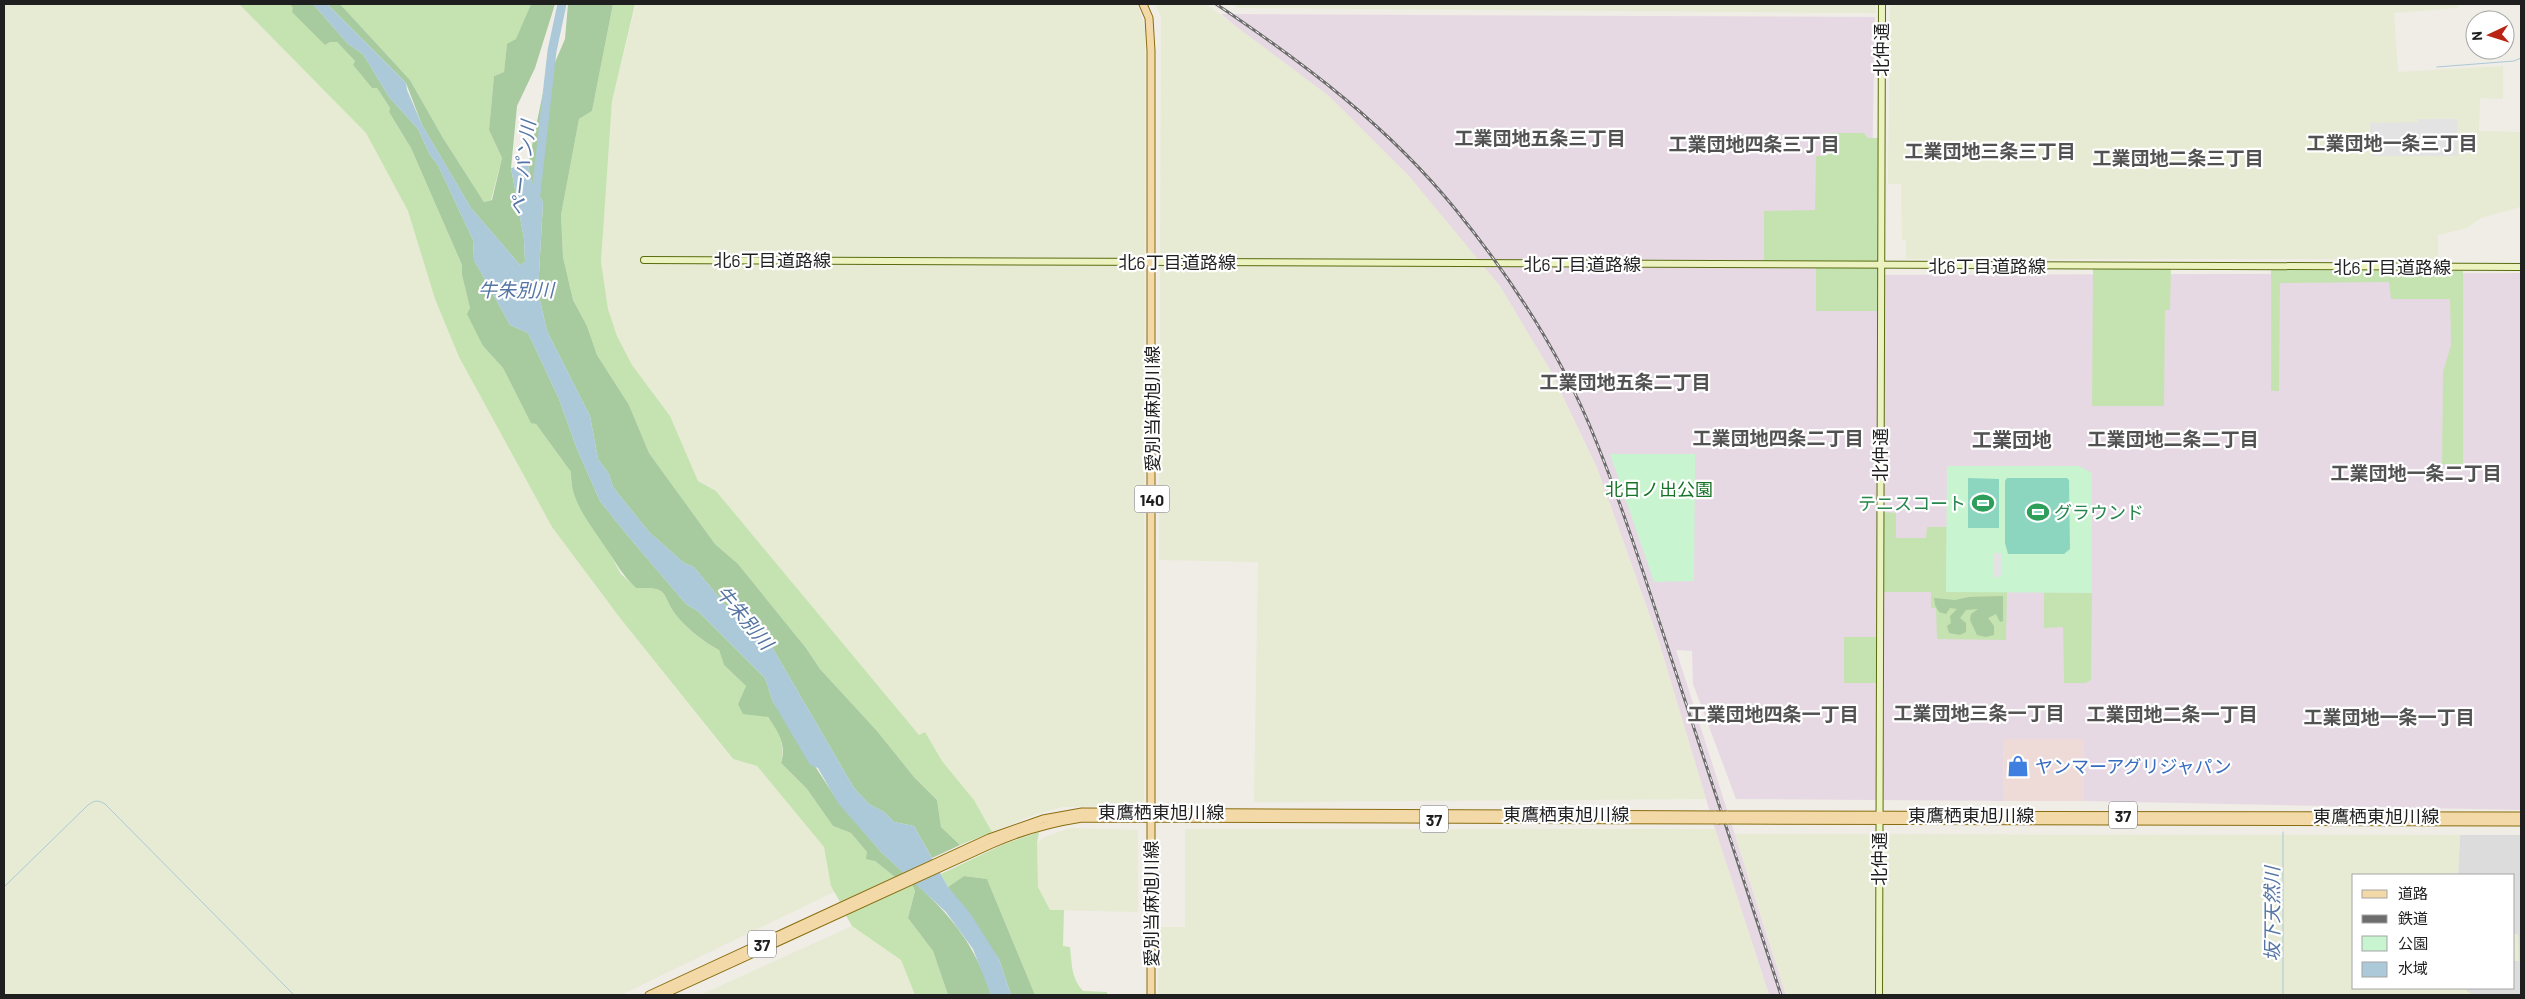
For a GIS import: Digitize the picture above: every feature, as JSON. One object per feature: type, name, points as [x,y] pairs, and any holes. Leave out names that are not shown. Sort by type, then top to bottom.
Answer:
[{"type":"main road","name":"愛別当麻旭川線","points":[[1143,4],[1149,18],[1151,51],[1153,262],[1151,995]]},
{"type":"main road","name":"東鷹栖東旭川線","points":[[662,995],[978,847],[1044,825],[1082,818],[1151,816],[1726,817],[2521,822]]},
{"type":"main road","name":"東鷹栖東旭川線","points":[[1879,818],[2521,816]]},
{"type":"main road","name":"東鷹栖東旭川線","points":[[649,995],[877,895]]},
{"type":"street","name":"北仲通","points":[[1879,995],[1882,4]]},
{"type":"street","name":"北6丁目道路線","points":[[644,260],[2521,267]]},
{"type":"shaded area","points":[[1221,14],[1875,17],[1870,275],[2521,273],[2521,810],[2084,801],[2084,739],[2004,739],[2003,801],[1736,799],[1693,684],[1692,651],[1676,650],[1786,995],[1769,995],[1715,829],[1657,636],[1597,468],[1549,368],[1409,176],[1370,139]]},
{"type":"shaded area","points":[[2418,119],[2457,119],[2458,156],[2371,156],[2370,123],[2418,122]]},
{"type":"shaded area","points":[[1994,553],[2001,553],[2001,576],[1994,578]]},
{"type":"shaded area","points":[[2004,739],[2085,739],[2084,801],[2003,801]]},
{"type":"shaded area","points":[[2460,835],[2521,835],[2521,995],[2474,995],[2467,992],[2467,989],[2515,989],[2515,961],[2518,961],[2518,934],[2515,934],[2515,874],[2458,874]]},
{"type":"green space","points":[[4,4],[239,4],[366,133],[408,211],[435,299],[459,357],[552,527],[620,618],[732,759],[757,766],[824,847],[834,892],[621,995],[4,995]]},
{"type":"green space","points":[[239,4],[290,4],[325,45],[330,42],[337,42],[355,61],[353,65],[372,88],[377,88],[411,148],[462,265],[462,275],[470,308],[483,346],[503,368],[531,422],[536,424],[571,472],[571,482],[621,574],[636,588],[660,590],[676,615],[685,625],[719,650],[724,665],[746,686],[738,704],[764,715],[775,726],[782,744],[781,763],[807,789],[833,826],[851,833],[875,861],[895,877],[840,902],[831,886],[824,847],[757,766],[733,759],[620,618],[552,527],[459,357],[435,299],[408,211],[366,133]]},
{"type":"green space","points":[[290,4],[313,4],[348,44],[363,54],[389,97],[418,129],[430,155],[438,165],[473,240],[474,260],[510,325],[528,333],[559,399],[577,449],[600,501],[686,604],[699,612],[765,678],[773,702],[839,803],[881,852],[904,873],[895,877],[875,861],[866,859],[867,852],[851,833],[833,826],[807,789],[781,763],[783,756],[782,744],[778,733],[768,717],[743,714],[738,704],[746,686],[724,665],[719,650],[685,625],[676,615],[660,590],[636,588],[627,579],[582,513],[574,493],[571,472],[536,424],[531,423],[503,368],[483,346],[467,314],[470,308],[462,275],[462,265],[411,148],[389,112],[390,108],[377,88],[372,88],[353,65],[355,61],[337,42],[330,42],[325,45],[292,12],[293,8]]},
{"type":"green space","points":[[327,4],[340,4],[410,80],[443,138],[484,202],[492,200],[502,158],[489,130],[494,76],[504,72],[507,44],[516,39],[531,4],[555,4],[535,68],[517,106],[511,168],[524,239],[525,262],[520,265],[471,208],[422,125],[406,83]]},
{"type":"green space","points":[[340,4],[531,4],[516,40],[507,45],[504,72],[494,76],[489,130],[502,158],[491,200],[484,202],[443,138],[410,80]]},
{"type":"green space","points":[[568,4],[613,4],[592,111],[579,119],[561,215],[563,257],[573,300],[587,326],[597,355],[629,405],[649,453],[715,544],[738,564],[806,648],[820,669],[877,731],[914,777],[937,800],[941,827],[960,845],[932,858],[914,826],[894,822],[884,812],[869,804],[854,788],[772,647],[739,622],[694,567],[684,563],[649,532],[613,487],[609,474],[598,459],[590,416],[547,331],[538,292],[543,202],[532,183],[528,165],[544,88],[565,39]]},
{"type":"green space","points":[[613,4],[635,4],[612,101],[601,262],[608,309],[617,336],[632,365],[670,416],[698,481],[716,491],[919,735],[925,732],[942,761],[974,800],[992,832],[960,845],[941,827],[937,800],[914,777],[877,731],[820,669],[806,648],[738,564],[715,544],[649,453],[629,405],[597,355],[587,326],[573,300],[563,257],[561,215],[579,119],[592,111]]},
{"type":"green space","points":[[636,4],[1138,4],[1145,29],[1144,800],[1140,806],[1062,807],[1034,815],[992,832],[974,800],[942,761],[925,732],[919,735],[716,491],[698,481],[670,416],[632,365],[617,336],[608,309],[601,262],[612,101]]},
{"type":"green space","points":[[1155,4],[1206,4],[1329,96],[1409,176],[1500,286],[1549,368],[1597,468],[1657,636],[1706,799],[1254,802],[1258,562],[1159,560],[1161,17]]},
{"type":"green space","points":[[1231,4],[1876,4],[1876,13],[1238,8]]},
{"type":"green space","points":[[1890,4],[2458,4],[2458,8],[2394,13],[2398,72],[2503,66],[2503,99],[2480,98],[2479,131],[2520,132],[2520,207],[2481,218],[2467,228],[2438,235],[2438,259],[1906,259],[1906,240],[1902,240],[1901,184],[1888,184]]},
{"type":"green space","points":[[1828,133],[1864,133],[1868,138],[1881,138],[1881,311],[1816,311],[1816,265],[1764,264],[1764,211],[1815,210],[1816,156],[1826,156]]},
{"type":"green space","points":[[2093,266],[2171,267],[2170,310],[2165,310],[2164,406],[2092,406]]},
{"type":"green space","points":[[2271,270],[2463,271],[2463,464],[2442,464],[2443,372],[2451,345],[2450,299],[2391,299],[2389,282],[2280,283],[2279,391],[2271,391]]},
{"type":"green space","name":"北日ノ出公園","points":[[1610,454],[1695,454],[1694,581],[1654,582]]},
{"type":"green space","points":[[1947,466],[2079,466],[2092,473],[2092,593],[1946,592]]},
{"type":"green space","name":"テニスコート","points":[[1968,478],[1999,479],[1999,528],[1968,528]]},
{"type":"green space","name":"グラウンド","points":[[2007,478],[2067,478],[2069,480],[2070,549],[2064,554],[2008,554],[2005,543],[2005,481]]},
{"type":"green space","points":[[1880,512],[1896,513],[1896,538],[1926,538],[1927,527],[1947,527],[1946,592],[2007,592],[2006,640],[1937,639],[1936,608],[1931,608],[1931,592],[1880,592]]},
{"type":"green space","points":[[2044,592],[2092,593],[2091,680],[2086,683],[2064,683],[2063,627],[2044,628]]},
{"type":"green space","points":[[2003,596],[2003,621],[2000,622],[1996,614],[1988,618],[1994,626],[1994,635],[1986,637],[1977,635],[1970,620],[1971,614],[1978,609],[1966,610],[1960,618],[1966,623],[1966,632],[1960,635],[1949,633],[1947,626],[1951,623],[1950,616],[1957,609],[1950,608],[1946,614],[1939,612],[1934,598],[1955,600],[1969,597]]},
{"type":"green space","points":[[1844,637],[1879,637],[1880,683],[1844,683]]},
{"type":"green space","points":[[1069,828],[1138,830],[1138,912],[1050,910],[1038,887],[1037,843],[1045,837]]},
{"type":"green space","points":[[1185,829],[1715,829],[1769,995],[1158,995],[1159,927],[1185,927]]},
{"type":"green space","points":[[1039,832],[1037,843],[1038,887],[1050,910],[1064,910],[1063,946],[1070,947],[1076,981],[1083,991],[1107,992],[1107,995],[1035,995],[987,879],[964,876],[948,887],[941,874],[1004,844]]},
{"type":"green space","points":[[1735,834],[2460,835],[2458,874],[2352,874],[2352,989],[2467,989],[2467,992],[2474,995],[1786,995]]},
{"type":"green space","points":[[964,876],[987,879],[1035,995],[1011,995],[999,959],[948,887]]},
{"type":"green space","points":[[913,881],[951,919],[961,932],[978,961],[991,995],[948,995],[933,951],[908,918],[915,891],[911,882]]},
{"type":"green space","points":[[911,882],[915,891],[908,918],[933,951],[948,995],[915,995],[901,960],[852,926],[844,912]]},
{"type":"green space","points":[[852,926],[901,960],[915,995],[700,995]]},
{"type":"green space","points":[[2515,934],[2518,934],[2519,961],[2515,961]]},
{"type":"water","name":"牛朱別川","points":[[313,4],[327,4],[406,83],[407,90],[422,125],[471,208],[520,265],[525,262],[524,239],[511,168],[528,165],[532,183],[543,202],[538,292],[547,331],[590,416],[598,459],[609,474],[613,487],[649,532],[684,563],[694,567],[739,622],[772,647],[854,788],[869,804],[884,812],[894,822],[914,826],[948,887],[970,913],[999,959],[1011,995],[991,995],[973,949],[946,912],[881,852],[838,803],[818,768],[810,765],[773,702],[765,678],[699,612],[686,604],[600,501],[577,449],[559,399],[528,333],[510,325],[474,260],[473,240],[438,165],[430,155],[418,129],[389,97],[363,54],[348,44]]},
{"type":"waterway","name":"ペーパン川","points":[[535,202],[552,51],[562,4]]},
{"type":"waterway","points":[[2437,67],[2514,61],[2521,58]]},
{"type":"waterway","points":[[4,887],[88,805],[95,801],[100,802],[105,804],[294,995]]},
{"type":"waterway","name":"坂下天然川","points":[[2283,832],[2283,995]]},
{"type":"railway","points":[[1216,4],[1313,73],[1403,151],[1456,210],[1477,237],[1517,292],[1552,350],[1583,410],[1618,499],[1781,995]]},
{"type":"place","name":"テニスコート","points":[[1983,503]]},
{"type":"place","name":"グラウンド","points":[[2038,512]]},
{"type":"place","name":"ヤンマーアグリジャパン","points":[[2018,766]]},
{"type":"district","name":"工業団地五条三丁目","points":[[1540,137]]},
{"type":"district","name":"工業団地一条三丁目","points":[[2392,142]]},
{"type":"district","name":"工業団地四条三丁目","points":[[1754,143]]},
{"type":"district","name":"工業団地三条三丁目","points":[[1990,150]]},
{"type":"district","name":"工業団地二条三丁目","points":[[2178,157]]},
{"type":"district","name":"工業団地五条二丁目","points":[[1625,381]]},
{"type":"district","name":"工業団地四条二丁目","points":[[1778,437]]},
{"type":"district","name":"工業団地二条二丁目","points":[[2173,438]]},
{"type":"district","name":"工業団地","points":[[2012,439]]},
{"type":"district","name":"工業団地一条二丁目","points":[[2416,472]]},
{"type":"district","name":"工業団地三条一丁目","points":[[1979,712]]},
{"type":"district","name":"工業団地四条一丁目","points":[[1773,713]]},
{"type":"district","name":"工業団地二条一丁目","points":[[2172,713]]},
{"type":"district","name":"工業団地一条一丁目","points":[[2389,716]]}]
